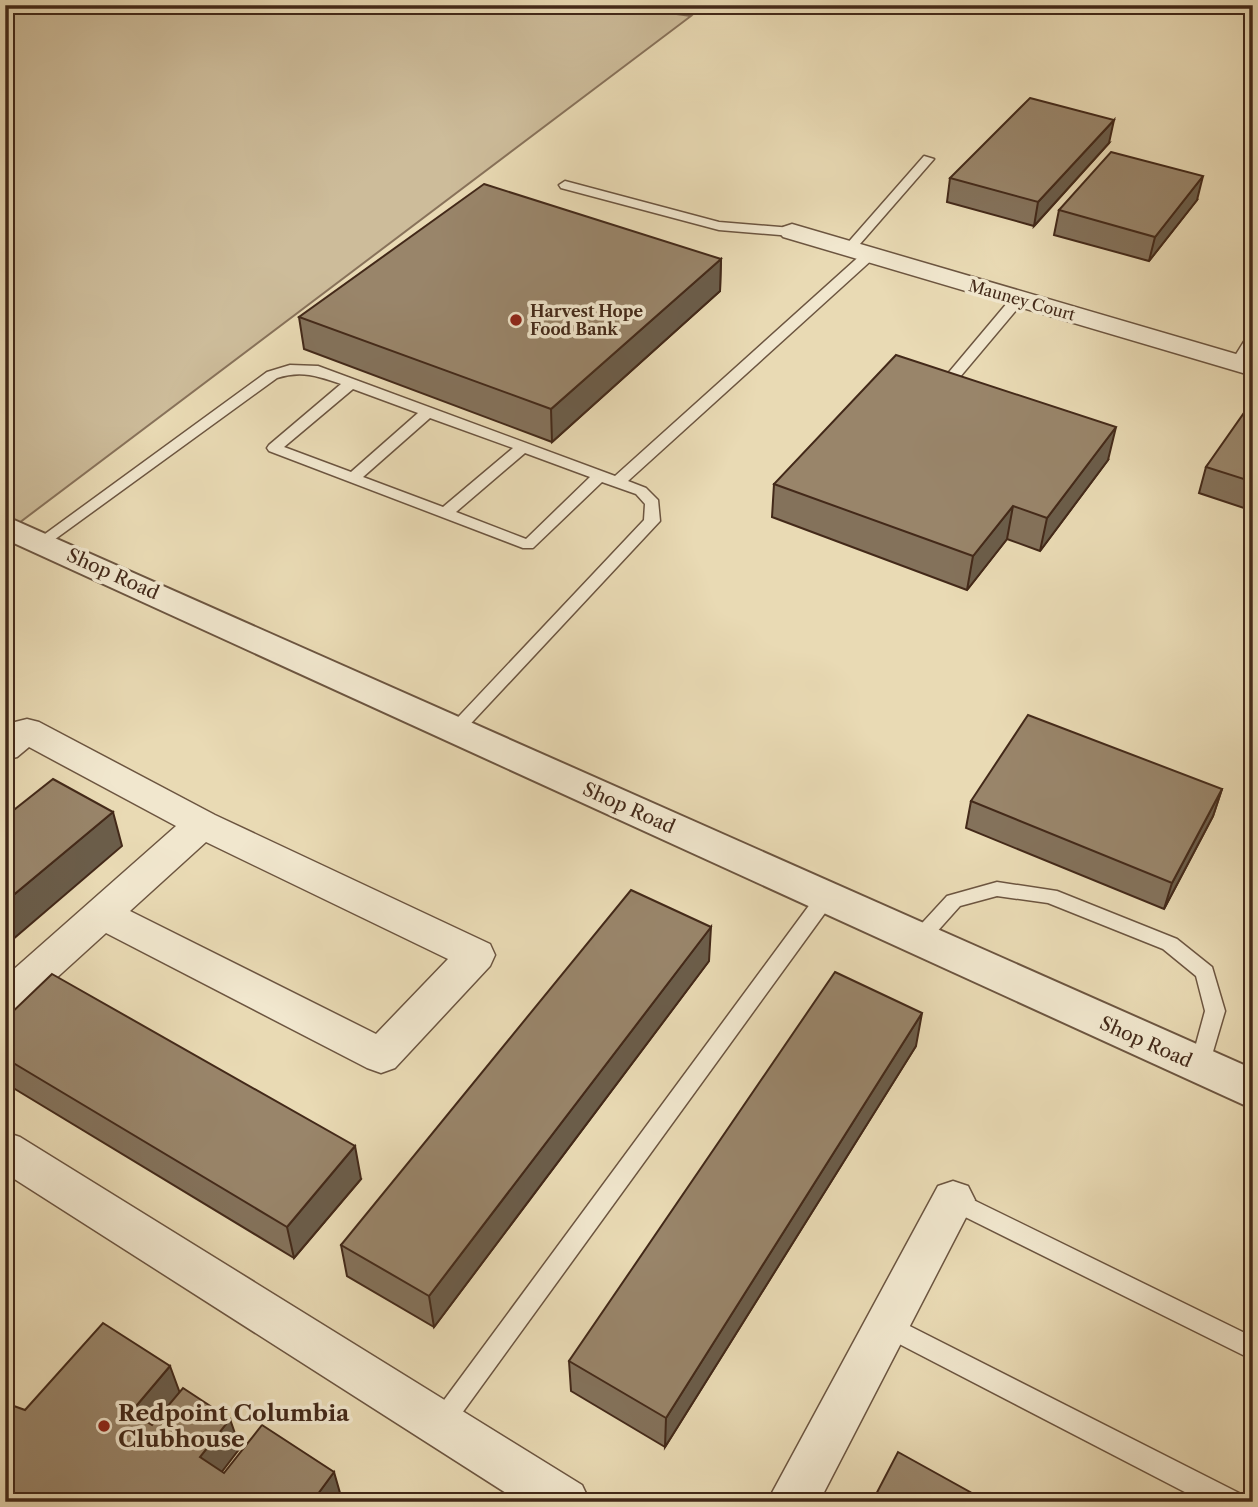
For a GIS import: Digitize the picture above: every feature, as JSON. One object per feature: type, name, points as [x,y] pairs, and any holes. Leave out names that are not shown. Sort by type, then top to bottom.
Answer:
[{"type":"street","name":"Mauney Court","points":[[792,232],[1245,366]]},
{"type":"street","name":"Shop Road","points":[[5,526],[1253,1090]]},
{"type":"street","points":[[13,733],[476,955],[381,1056],[102,914]]},
{"type":"street","points":[[5,1001],[202,824]]},
{"type":"street","points":[[5,1150],[565,1502]]},
{"type":"street","points":[[792,1502],[953,1200]]},
{"type":"lane","points":[[618,482],[859,252],[928,159]]},
{"type":"lane","points":[[565,185],[719,226],[792,232]]},
{"type":"lane","points":[[939,393],[1018,299]]},
{"type":"lane","points":[[1245,366],[1253,338]]},
{"type":"lane","points":[[42,542],[272,375],[290,369],[313,369],[641,491],[653,503],[652,522],[455,730]]},
{"type":"lane","points":[[351,383],[274,448],[528,545],[600,476]]},
{"type":"lane","points":[[353,478],[428,412]]},
{"type":"lane","points":[[445,513],[523,447]]},
{"type":"lane","points":[[919,939],[954,901],[997,890],[1049,896],[1170,944],[1205,972],[1215,1011],[1200,1066]]},
{"type":"lane","points":[[441,1423],[826,897]]},
{"type":"lane","points":[[953,1200],[1253,1349]]},
{"type":"lane","points":[[886,1325],[1230,1502]]},
{"type":"shaded area","points":[[5,5],[610,5],[691,16],[11,529],[5,526]]},
{"type":"building","points":[[1030,98],[1114,120],[1038,202],[950,178]]},
{"type":"building","points":[[1111,152],[1203,176],[1155,237],[1059,210]]},
{"type":"building","name":"Harvest Hope Food Bank","points":[[484,184],[721,259],[551,409],[299,317]]},
{"type":"building","points":[[896,355],[1116,427],[1047,518],[1013,506],[973,556],[774,484]]},
{"type":"building","points":[[1246,410],[1253,412],[1253,482],[1206,467]]},
{"type":"building","points":[[1028,715],[1222,789],[1172,883],[971,801]]},
{"type":"building","points":[[53,779],[113,812],[5,902],[5,817]]},
{"type":"building","points":[[631,890],[711,927],[429,1296],[341,1245]]},
{"type":"building","points":[[835,972],[922,1013],[666,1418],[569,1361]]},
{"type":"building","points":[[52,974],[355,1146],[287,1227],[5,1058],[5,1019]]},
{"type":"building","name":"Redpoint Columbia Clubhouse","points":[[103,1323],[170,1366],[131,1412],[152,1425],[183,1388],[230,1419],[200,1457],[224,1473],[262,1425],[334,1472],[312,1502],[5,1502],[5,1411],[11,1405],[25,1410]]},
{"type":"building","points":[[898,1452],[988,1502],[872,1502]]},
{"type":"place","name":"Harvest Hope Food Bank","points":[[516,320]]},
{"type":"place","name":"Redpoint Columbia Clubhouse","points":[[104,1426]]}]
